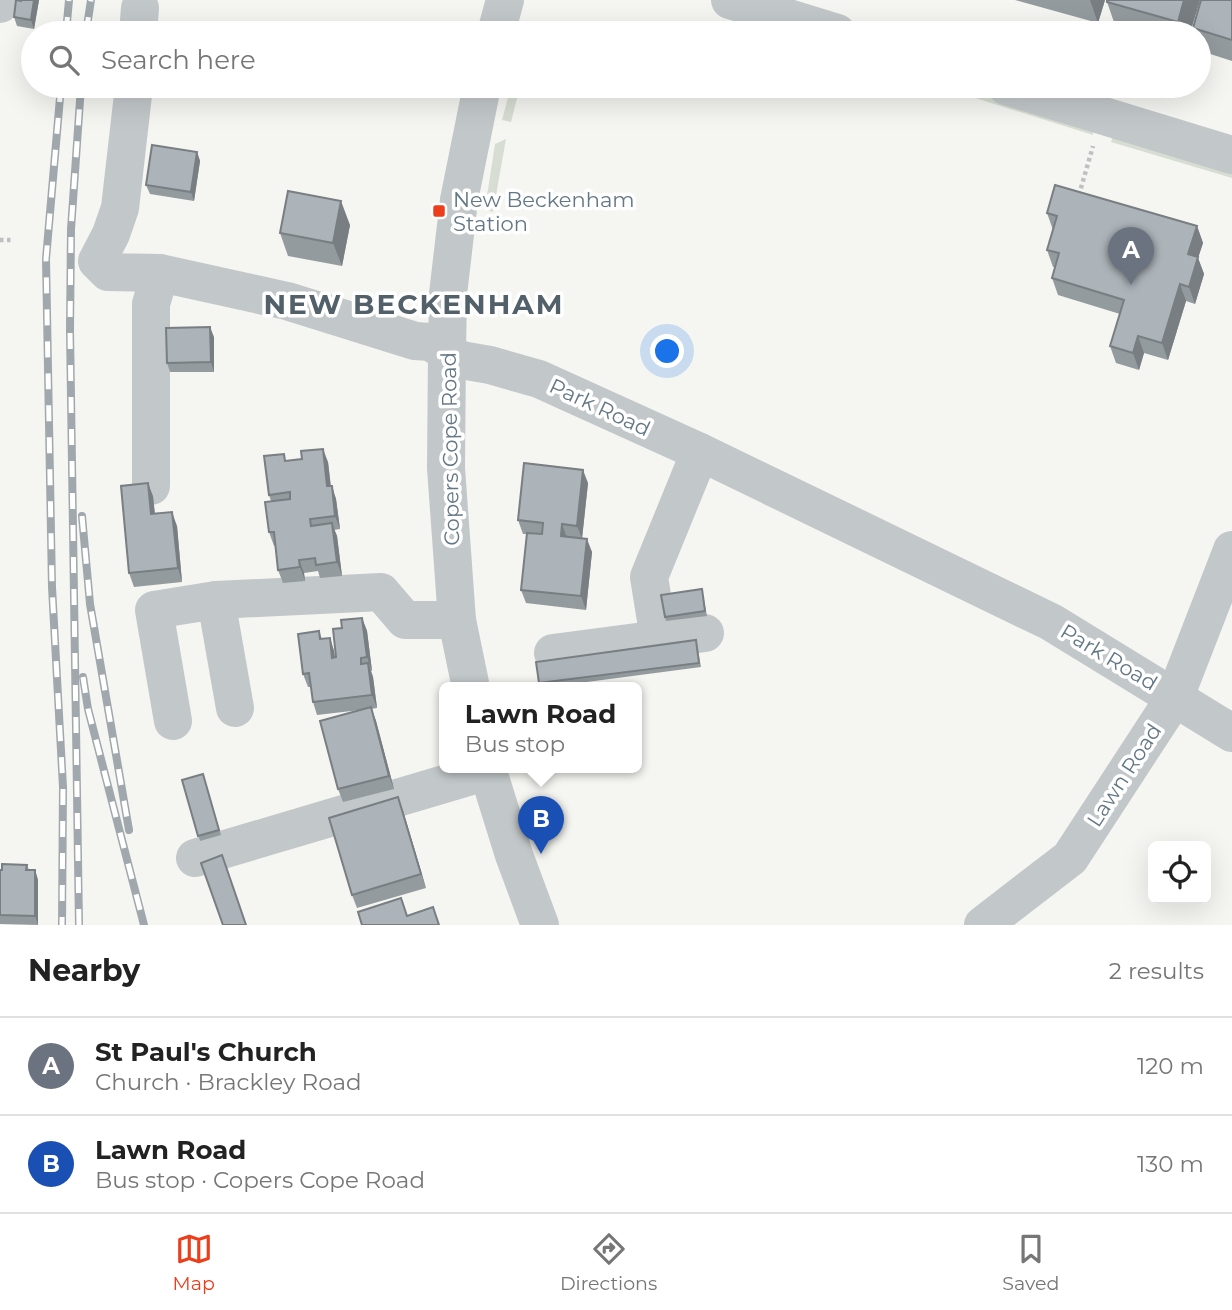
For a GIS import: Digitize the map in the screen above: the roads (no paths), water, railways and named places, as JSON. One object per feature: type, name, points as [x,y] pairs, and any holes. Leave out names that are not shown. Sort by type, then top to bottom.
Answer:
[{"type":"street","points":[[499,21],[505,0]]},
{"type":"street","points":[[730,0],[798,21]]},
{"type":"street","name":"Park Road","points":[[133,98],[120,208],[97,261],[108,272],[160,273],[286,301],[415,341],[430,342],[461,360],[539,379],[699,452],[1051,622],[1232,733]]},
{"type":"street","name":"Copers Cope Road","points":[[470,682],[457,620],[446,468],[447,350],[448,294],[459,200],[480,98]]},
{"type":"street","points":[[1045,98],[1232,155]]},
{"type":"street","points":[[151,486],[151,304],[160,273]]},
{"type":"street","points":[[659,639],[649,577],[699,452]]},
{"type":"street","name":"Lawn Road","points":[[983,925],[1070,858],[1175,697],[1232,550]]},
{"type":"street","points":[[173,721],[154,610],[216,600],[381,592],[405,620],[457,620]]},
{"type":"street","points":[[216,600],[235,708]]},
{"type":"street","points":[[553,653],[705,633]]},
{"type":"street","points":[[195,858],[477,773]]},
{"type":"street","points":[[488,773],[540,925]]},
{"type":"railway","points":[[67,21],[69,0]]},
{"type":"railway","points":[[88,21],[91,0]]},
{"type":"railway","points":[[60,98],[46,259],[52,587],[63,787],[62,925]]},
{"type":"railway","points":[[79,925],[70,331],[71,229],[80,98]]},
{"type":"railway","points":[[82,516],[90,604],[129,830]]},
{"type":"railway","points":[[83,677],[88,709],[144,925]]},
{"type":"place","name":"New Beckenham Station","points":[[439,211]]},
{"type":"place","name":"St Paul's Church","points":[[1131,285]]},
{"type":"place","name":"Lawn Road","points":[[541,854]]},
{"type":"district","name":"NEW BECKENHAM","points":[[414,304]]}]
